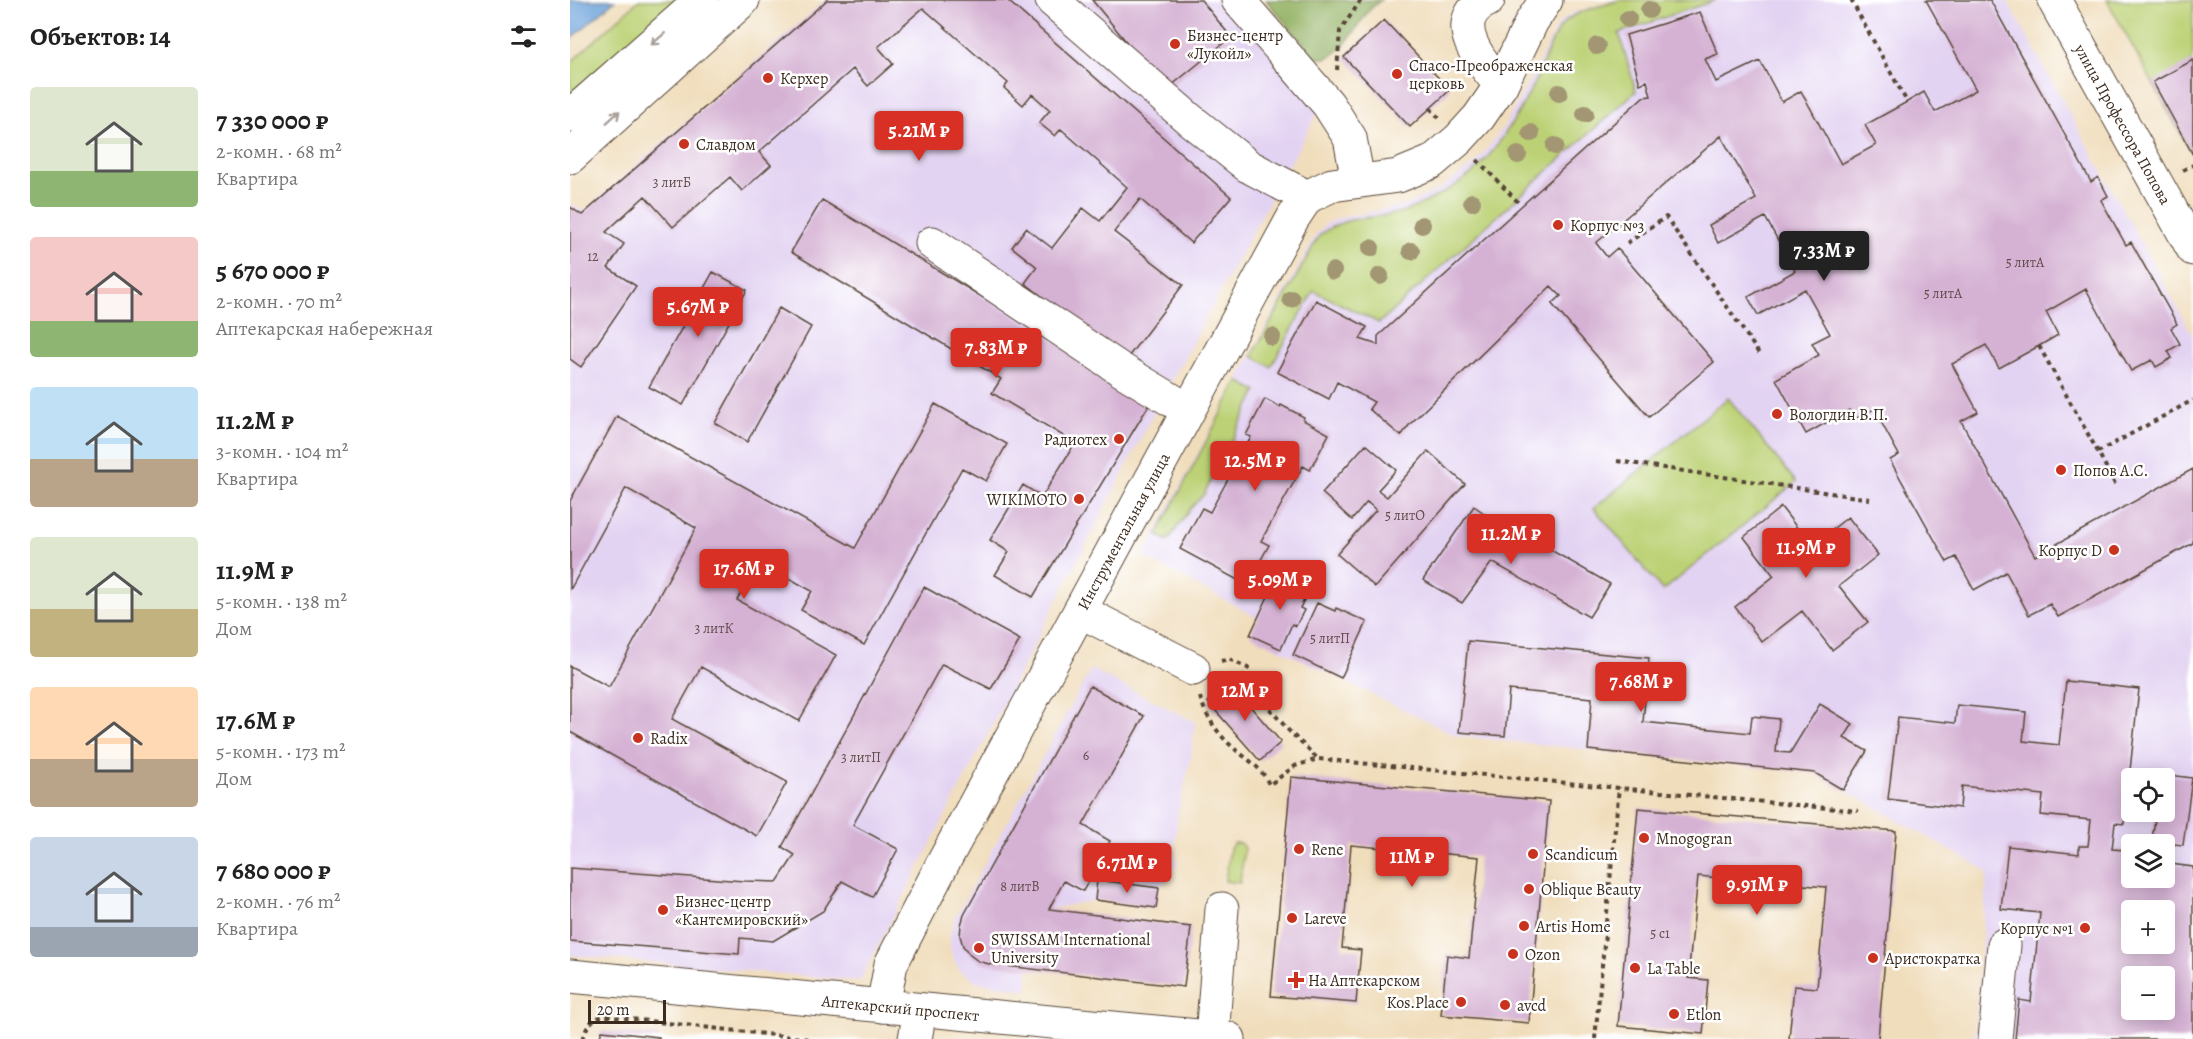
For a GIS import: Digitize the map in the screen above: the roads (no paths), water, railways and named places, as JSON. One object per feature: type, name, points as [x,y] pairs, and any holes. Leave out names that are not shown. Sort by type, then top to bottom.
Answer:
[{"type":"street","points":[[570,116],[702,0]]},
{"type":"street","points":[[570,157],[743,0]]},
{"type":"street","points":[[1052,0],[1128,56],[1189,119],[1248,166],[1307,197],[1332,185],[1398,176],[1432,162],[1459,139],[1479,117],[1501,85],[1532,21],[1546,0]]},
{"type":"street","points":[[1238,0],[1328,104],[1350,138],[1358,180]]},
{"type":"street","name":"улица Профессора Попова","points":[[2054,0],[2193,249]]},
{"type":"street","points":[[1478,2],[1468,21],[1470,44],[1481,63],[1501,85]]},
{"type":"street","name":"Инструментальная улица","points":[[883,1006],[891,964],[1188,410],[1293,218],[1307,197]]},
{"type":"street","points":[[932,243],[1120,369],[1188,410]]},
{"type":"street","points":[[1080,611],[1193,669]]},
{"type":"street","points":[[1220,1038],[1222,909]]},
{"type":"street","points":[[1995,1039],[2004,945]]},
{"type":"street","name":"Аптекарский проспект","points":[[570,976],[883,1006],[918,1024],[1220,1038]]},
{"type":"water","points":[[570,0],[615,0],[570,40]]},
{"type":"place","name":"Бизнес-центр «Лукойл»","points":[[1175,44]]},
{"type":"place","name":"Спасо-Преображенская церковь","points":[[1397,74]]},
{"type":"place","name":"Керхер","points":[[768,78]]},
{"type":"place","name":"Славдом","points":[[684,144]]},
{"type":"place","name":"Корпус №3","points":[[1558,225]]},
{"type":"place","name":"Вологдин В.П.","points":[[1777,414]]},
{"type":"place","name":"Радиотех","points":[[1119,439]]},
{"type":"place","name":"Попов А.С.","points":[[2061,470]]},
{"type":"place","name":"WIKIMOTO","points":[[1079,499]]},
{"type":"place","name":"Корпус D","points":[[2114,550]]},
{"type":"place","name":"Radix","points":[[638,738]]},
{"type":"place","name":"Mnogogran","points":[[1644,838]]},
{"type":"place","name":"Rene","points":[[1299,849]]},
{"type":"place","name":"Scandicum","points":[[1533,854]]},
{"type":"place","name":"Oblique Beauty","points":[[1529,889]]},
{"type":"place","name":"Бизнес-центр «Кантемировский»","points":[[663,910]]},
{"type":"place","name":"Lareve","points":[[1292,918]]},
{"type":"place","name":"Artis Home","points":[[1524,926]]},
{"type":"place","name":"Корпус №1","points":[[2085,928]]},
{"type":"place","name":"SWISSAM International University","points":[[979,948]]},
{"type":"place","name":"Ozon","points":[[1513,954]]},
{"type":"place","name":"Аристократка","points":[[1873,958]]},
{"type":"place","name":"La Table","points":[[1635,968]]},
{"type":"place","name":"На Аптекарском","points":[[1296,980]]},
{"type":"place","name":"Kos.Place","points":[[1461,1002]]},
{"type":"place","name":"avcd","points":[[1505,1005]]},
{"type":"place","name":"Etlon","points":[[1674,1014]]}]
